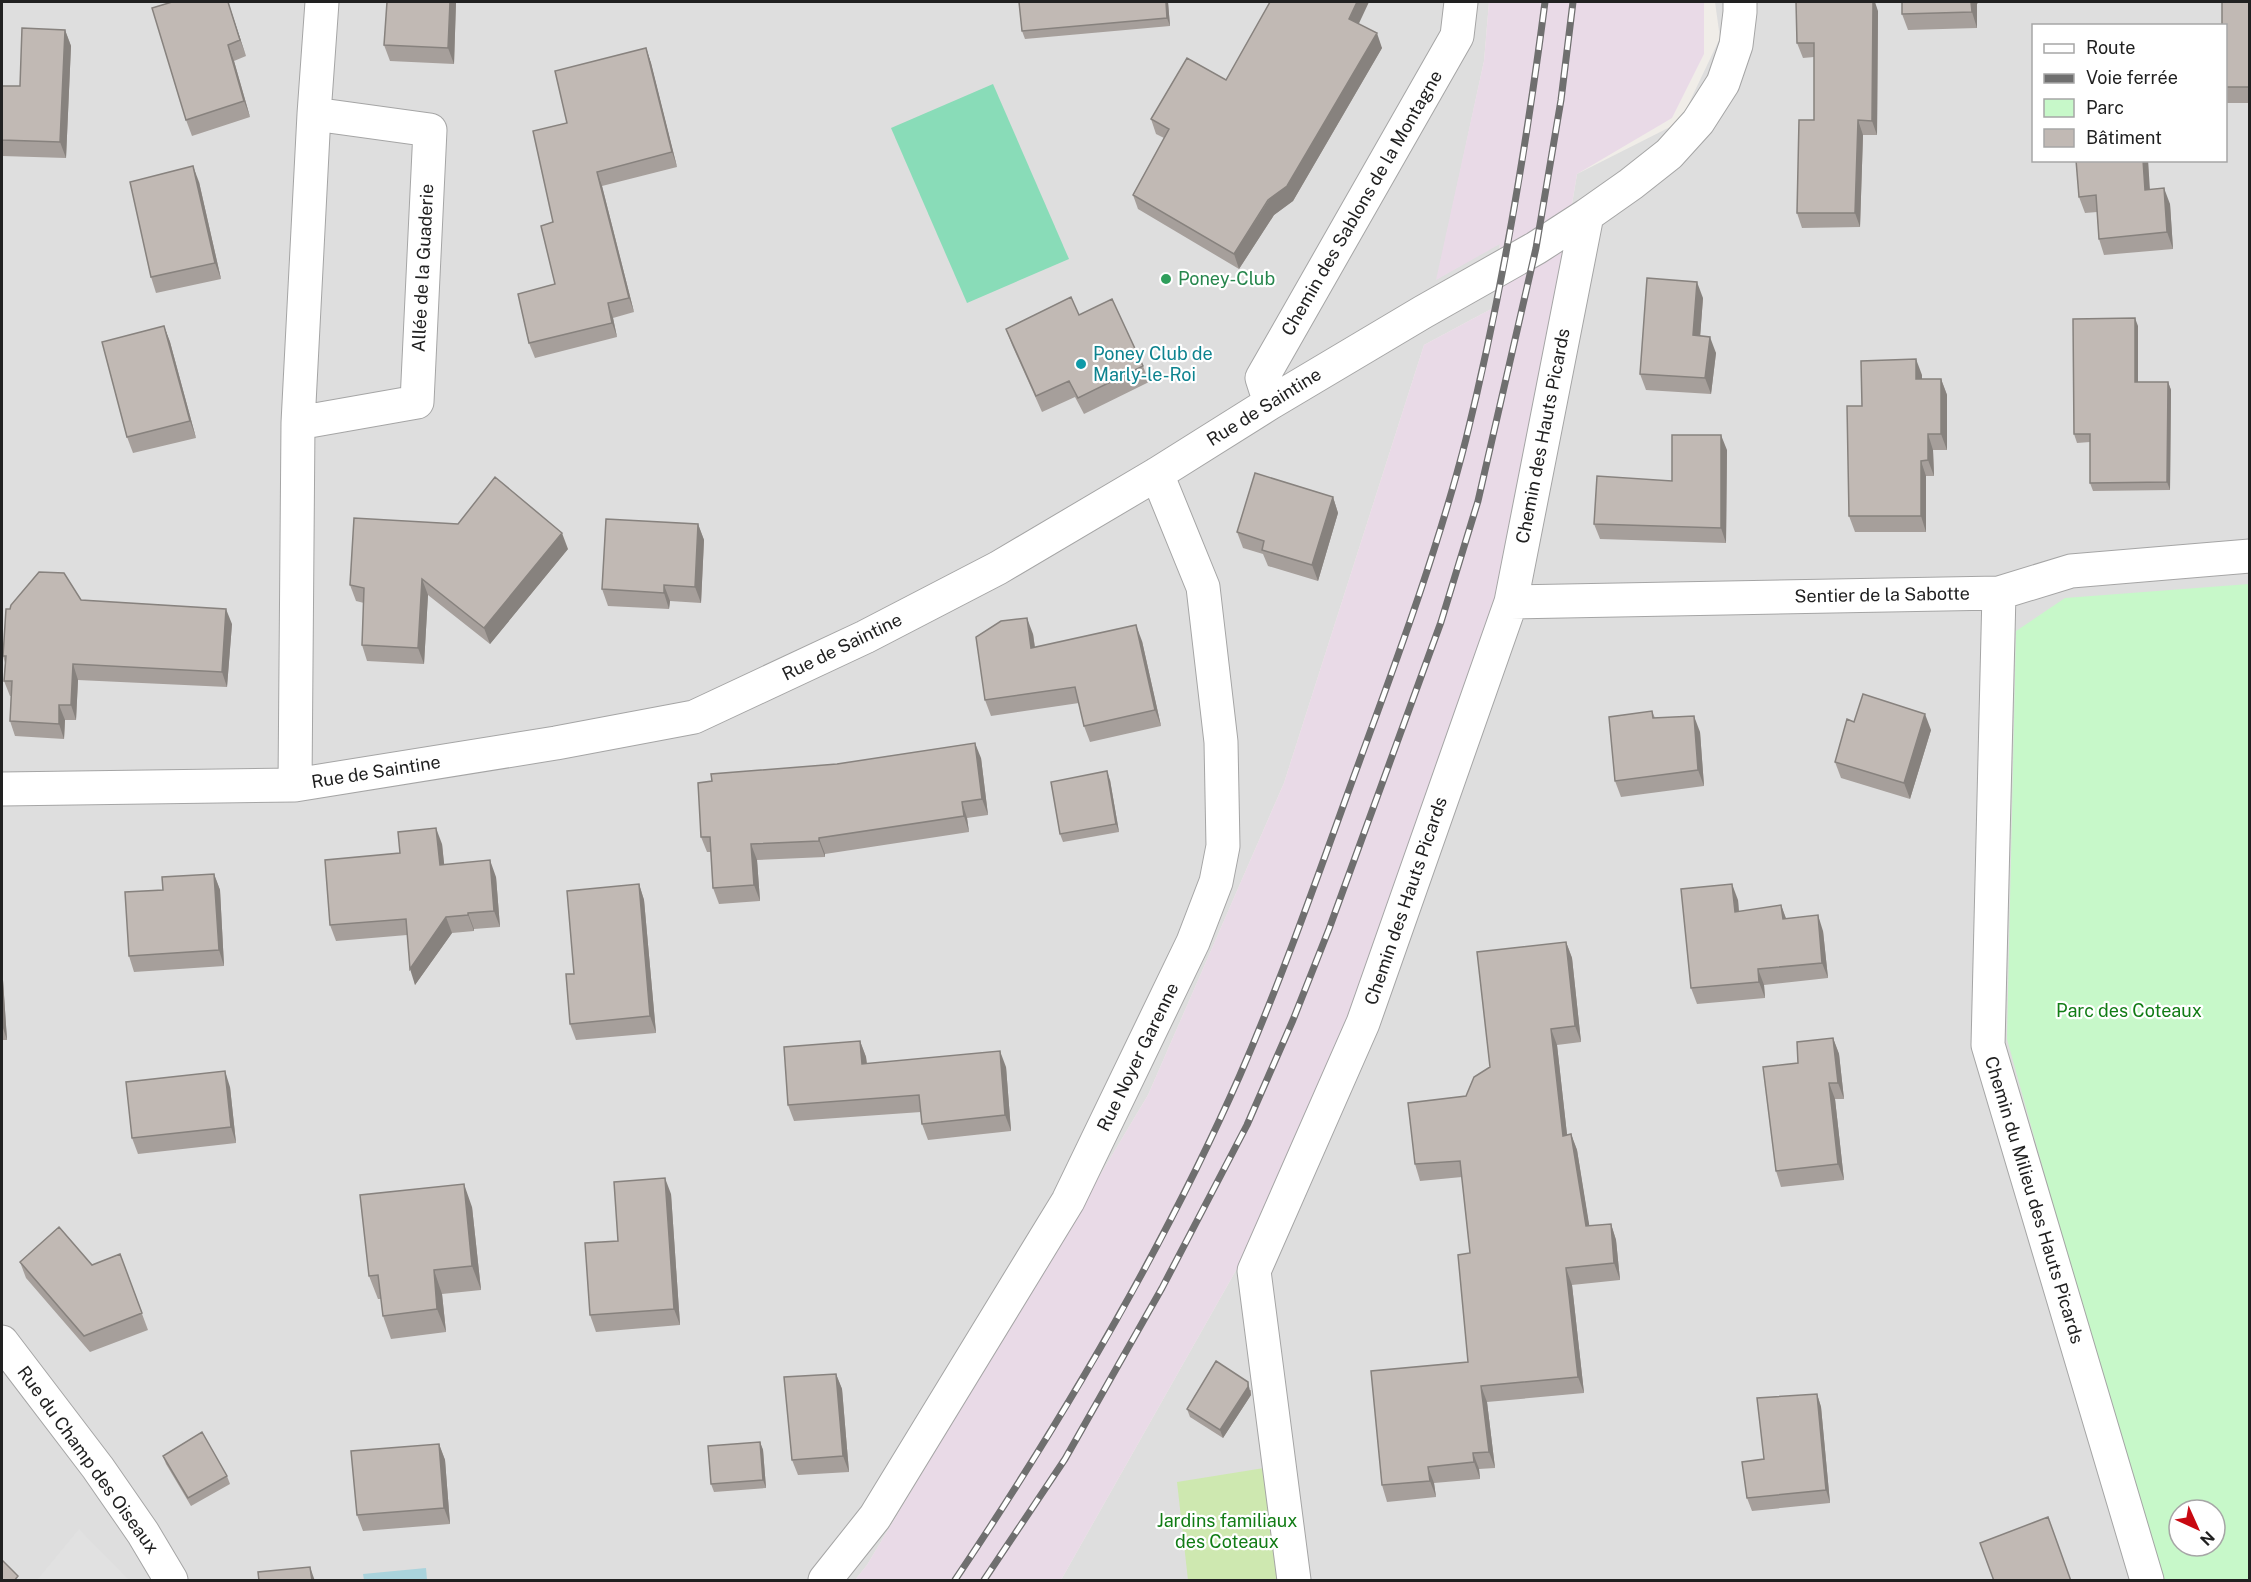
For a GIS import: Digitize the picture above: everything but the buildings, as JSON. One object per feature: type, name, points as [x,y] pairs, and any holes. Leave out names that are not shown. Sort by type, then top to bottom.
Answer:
[{"type":"street","points":[[295,785],[298,423],[322,2]]},
{"type":"street","name":"Chemin des Sablons de la Montagne","points":[[1270,403],[1262,378],[1457,36],[1461,2]]},
{"type":"street","name":"Rue de Saintine","points":[[2,789],[295,785],[556,743],[694,717],[865,637],[998,568],[1157,474],[1270,403],[1536,248],[1631,184],[1669,154],[1698,122],[1723,83],[1736,45],[1740,2]]},
{"type":"street","name":"Allée de la Guaderie","points":[[298,423],[417,402],[430,130],[314,114]]},
{"type":"street","name":"Chemin des Hauts Picards","points":[[1294,1581],[1254,1271],[1363,1023],[1511,602],[1587,214]]},
{"type":"street","name":"Rue Noyer Garenne","points":[[825,1581],[875,1517],[1068,1201],[1194,942],[1216,882],[1223,846],[1221,742],[1203,586],[1157,474]]},
{"type":"street","name":"Sentier de la Sabotte","points":[[1511,602],[1999,593],[2071,571],[2250,556]]},
{"type":"street","name":"Chemin du Milieu des Hauts Picards","points":[[1999,593],[1988,1045],[2147,1581]]},
{"type":"street","name":"Rue du Champ des Oiseaux","points":[[2,1342],[98,1468],[143,1533],[171,1581]]},
{"type":"shaded area","points":[[2,2],[1489,2],[1484,61],[1437,279],[1500,243],[1493,308],[1424,345],[1284,783],[1148,1095],[867,1565],[855,1580],[2,1580]]},
{"type":"shaded area","points":[[1489,2],[1704,2],[1704,54],[1672,118],[1577,174],[1511,602],[1287,1180],[1061,1580],[855,1580],[867,1565],[1148,1095],[1284,783],[1424,345],[1493,308],[1500,244],[1436,280],[1484,61]]},
{"type":"shaded area","points":[[1715,2],[2249,2],[2249,1580],[1061,1580],[1287,1180],[1554,312],[1577,174],[1680,122],[1720,38]]},
{"type":"shaded area","points":[[79,1529],[129,1580],[37,1580]]},
{"type":"green space","points":[[993,84],[1069,259],[967,303],[891,128]]},
{"type":"green space","name":"Parc des Coteaux","points":[[2249,584],[2249,1580],[2157,1580],[2007,1039],[2016,631],[2065,598]]},
{"type":"green space","name":"Jardins familiaux des Coteaux","points":[[1264,1468],[1277,1580],[1188,1580],[1177,1482]]},
{"type":"water","points":[[426,1568],[427,1580],[364,1580],[363,1574]]},
{"type":"railway","points":[[955,1580],[1034,1458],[1109,1334],[1178,1206],[1240,1075],[1297,932],[1412,614],[1441,527],[1466,439],[1491,330],[1512,221],[1545,2]]},
{"type":"railway","points":[[984,1580],[1065,1459],[1162,1288],[1247,1125],[1293,1020],[1329,929],[1441,622],[1478,501],[1536,248],[1561,100],[1573,2]]},
{"type":"place","name":"Poney-Club","points":[[1166,279]]},
{"type":"place","name":"Poney Club de Marly-le-Roi","points":[[1081,364]]}]
